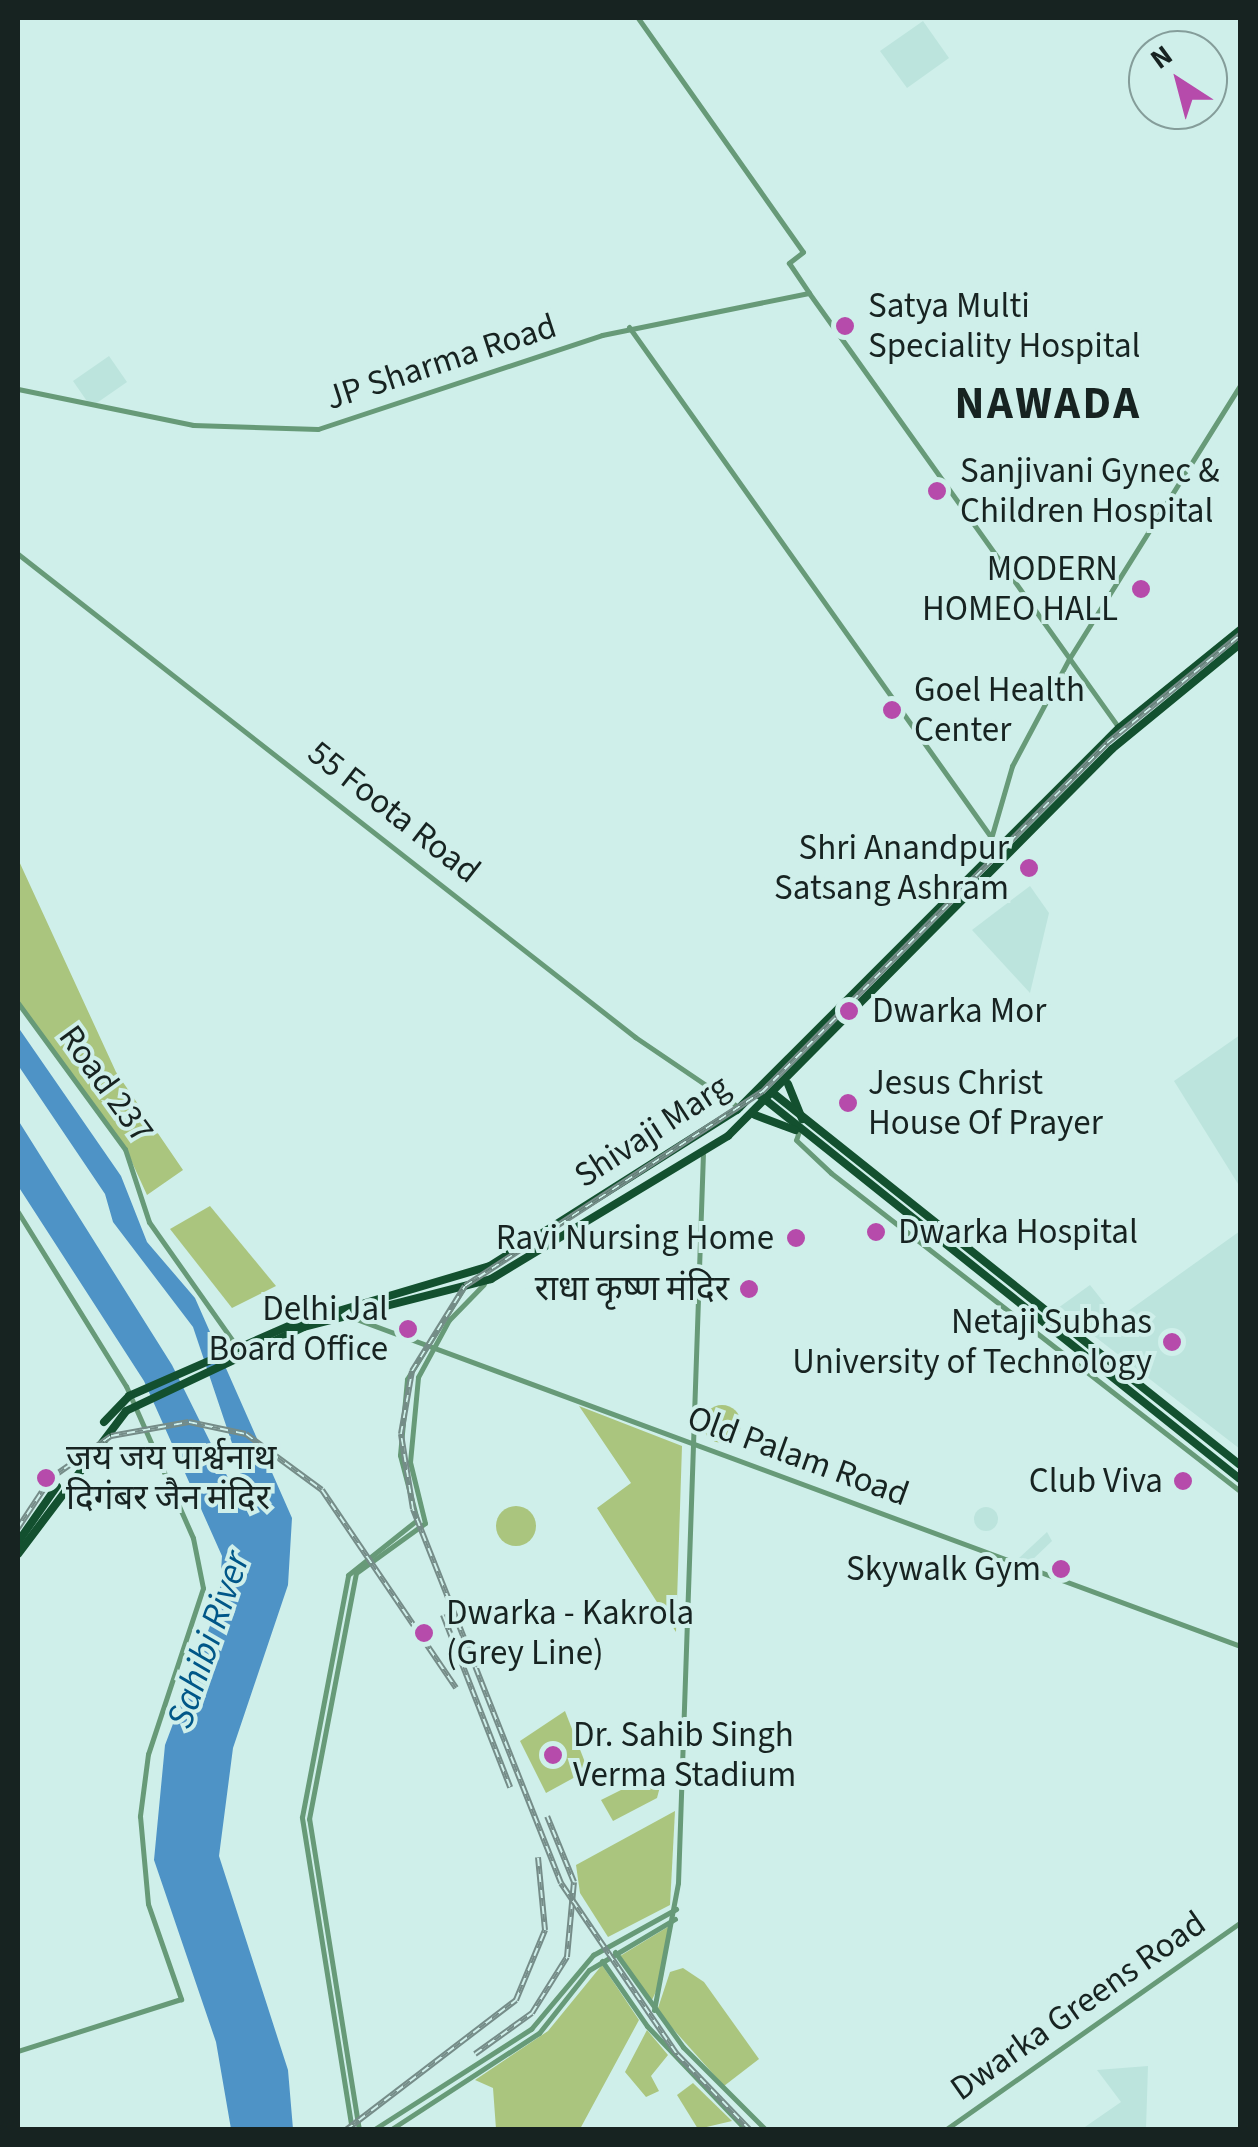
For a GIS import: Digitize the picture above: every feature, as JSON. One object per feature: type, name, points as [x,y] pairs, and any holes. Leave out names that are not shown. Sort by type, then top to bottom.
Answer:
[{"type":"main road","name":"Shivaji Marg","points":[[18,1542],[131,1395],[238,1348],[490,1266],[740,1108],[1119,728],[1240,630]]},
{"type":"main road","name":"Shivaji Marg","points":[[18,1554],[100,1433],[136,1406],[237,1364],[343,1311],[476,1277],[490,1279],[703,1154],[769,1104],[967,896],[1168,696],[1240,644]]},
{"type":"main road","points":[[967,880],[977,886]]},
{"type":"main road","points":[[956,890],[967,896]]},
{"type":"main road","points":[[788,1084],[802,1119]]},
{"type":"main road","points":[[762,1090],[777,1096],[1240,1465]]},
{"type":"main road","points":[[762,1090],[769,1104],[799,1131],[1223,1471],[1240,1479]]},
{"type":"main road","points":[[755,1115],[799,1131]]},
{"type":"main road","points":[[476,1277],[490,1266],[501,1271]]},
{"type":"street","points":[[638,18],[803,252],[789,263],[809,294],[1119,728]]},
{"type":"street","name":"JP Sharma Road","points":[[18,390],[192,425],[318,429],[630,328],[809,294]]},
{"type":"street","points":[[630,328],[999,848]]},
{"type":"street","points":[[992,838],[1012,766],[1069,658],[1240,385]]},
{"type":"street","name":"55 Foota Road","points":[[18,554],[635,1037],[740,1108]]},
{"type":"street","name":"Road 237","points":[[18,1004],[125,1149],[149,1222],[238,1348]]},
{"type":"street","points":[[654,2010],[676,1909],[703,1154]]},
{"type":"street","points":[[18,1212],[131,1395],[202,1576],[148,1754],[140,1816],[148,1904],[181,1999],[18,2051]]},
{"type":"street","points":[[359,2130],[308,1827],[356,1572],[418,1520],[402,1478],[399,1422],[422,1344],[476,1277]]},
{"type":"street","points":[[352,2130],[300,1827],[348,1575],[425,1523],[410,1462],[411,1410],[432,1348],[490,1279]]},
{"type":"street","name":"Old Palam Road","points":[[343,1311],[432,1348],[1240,1646]]},
{"type":"street","points":[[1223,1471],[1240,1491]]},
{"type":"street","points":[[390,2130],[538,2033],[614,1948],[676,1909]]},
{"type":"street","points":[[374,2130],[531,2029],[597,1953],[675,1918]]},
{"type":"street","name":"Dwarka Greens Road","points":[[944,2130],[1240,1923]]},
{"type":"street","points":[[614,1948],[654,2010],[766,2130]]},
{"type":"street","points":[[597,1953],[646,2026],[746,2130]]},
{"type":"shaded area","points":[[923,21],[949,58],[907,88],[880,51]]},
{"type":"shaded area","points":[[109,356],[127,382],[91,407],[73,381]]},
{"type":"shaded area","points":[[1030,886],[1049,913],[1030,993],[972,930]]},
{"type":"shaded area","points":[[1240,1035],[1240,1187],[1174,1081]]},
{"type":"shaded area","name":"Netaji Subhas University of Technology","points":[[1240,1231],[1240,1449],[1058,1308],[1090,1285],[1117,1319]]},
{"type":"shaded area","points":[[986,1507],[998,1519],[986,1531],[974,1519]]},
{"type":"shaded area","points":[[1047,1532],[1052,1541],[1029,1563],[1018,1559]]},
{"type":"shaded area","points":[[1148,2066],[1146,2129],[1082,2129],[1121,2102],[1097,2070]]},
{"type":"green space","points":[[18,859],[116,1072],[183,1170],[147,1195],[125,1147],[18,1001]]},
{"type":"green space","points":[[210,1206],[276,1286],[232,1308],[170,1229]]},
{"type":"green space","points":[[722,1405],[736,1410],[741,1424],[736,1438],[722,1443],[708,1438],[703,1424],[708,1410]]},
{"type":"green space","points":[[579,1406],[682,1446],[676,1632],[597,1508],[631,1483]]},
{"type":"green space","points":[[516,1506],[530,1512],[536,1526],[530,1540],[516,1546],[502,1540],[496,1526],[502,1512]]},
{"type":"green space","name":"Dr. Sahib Singh Verma Stadium","points":[[565,1711],[588,1770],[546,1793],[520,1741]]},
{"type":"green space","points":[[665,1768],[657,1798],[613,1821],[601,1800]]},
{"type":"green space","points":[[675,1811],[670,1905],[608,1937],[580,1893],[576,1865]]},
{"type":"green space","points":[[671,1925],[663,1977],[651,2002],[620,1956]]},
{"type":"green space","points":[[602,1965],[639,2020],[580,2129],[496,2129],[493,2088],[475,2080],[548,2031]]},
{"type":"green space","points":[[683,1968],[704,1982],[759,2059],[724,2086],[657,2011],[670,1972]]},
{"type":"green space","points":[[647,2030],[668,2055],[651,2076],[659,2091],[646,2097],[625,2072]]},
{"type":"green space","points":[[693,2083],[732,2121],[698,2129],[677,2095]]},
{"type":"water","name":"Sahibi River","points":[[18,1027],[121,1176],[147,1242],[195,1298],[292,1518],[288,1585],[233,1748],[219,1856],[288,2070],[293,2129],[231,2129],[216,2042],[154,1860],[165,1745],[219,1602],[222,1556],[144,1381],[18,1186],[18,1120],[172,1365],[236,1494],[241,1470],[193,1327],[113,1222],[105,1194],[18,1065]]},
{"type":"railway","points":[[750,2130],[676,2053],[561,1883],[413,1509],[401,1434],[412,1371],[465,1286],[762,1092],[1107,743],[1240,635]]},
{"type":"railway","points":[[18,1528],[51,1478],[111,1436],[189,1422],[246,1434],[322,1490],[456,1688]]},
{"type":"railway","points":[[443,1615],[510,1787]]},
{"type":"railway","points":[[475,2054],[532,2013],[567,1957],[574,1882],[547,1816]]},
{"type":"railway","points":[[346,2130],[516,2000],[545,1930],[538,1857]]},
{"type":"place","name":"Satya Multi Speciality Hospital","points":[[845,326]]},
{"type":"place","name":"Sanjivani Gynec & Children Hospital","points":[[937,491]]},
{"type":"place","name":"MODERN HOMEO HALL","points":[[1141,589]]},
{"type":"place","name":"Goel Health Center","points":[[892,710]]},
{"type":"place","name":"Shri Anandpur Satsang Ashram","points":[[1029,868]]},
{"type":"place","name":"Dwarka Mor","points":[[849,1011]]},
{"type":"place","name":"Jesus Christ House Of Prayer","points":[[848,1103]]},
{"type":"place","name":"Dwarka Hospital","points":[[876,1232]]},
{"type":"place","name":"Ravi Nursing Home","points":[[796,1238]]},
{"type":"place","name":"राधा कृष्ण मंदिर","points":[[749,1289]]},
{"type":"place","name":"Delhi Jal Board Office","points":[[408,1329]]},
{"type":"place","name":"Netaji Subhas University of Technology","points":[[1172,1342]]},
{"type":"place","name":"जय जय पार्श्वनाथ दिगंबर जैन मंदिर","points":[[46,1478]]},
{"type":"place","name":"Club Viva","points":[[1183,1481]]},
{"type":"place","name":"Skywalk Gym","points":[[1061,1569]]},
{"type":"place","name":"Dwarka - Kakrola (Grey Line)","points":[[424,1633]]},
{"type":"place","name":"Dr. Sahib Singh Verma Stadium","points":[[553,1755]]},
{"type":"district","name":"NAWADA","points":[[1048,405]]}]
